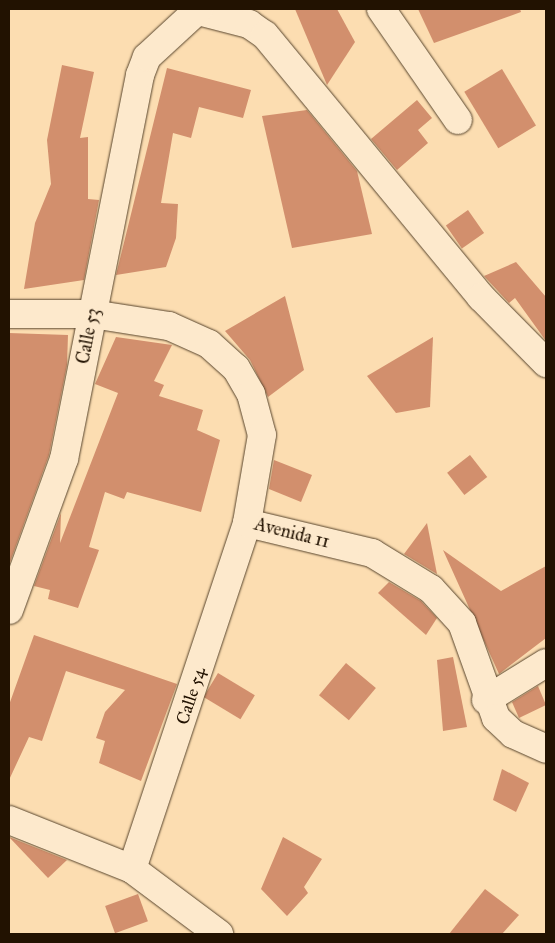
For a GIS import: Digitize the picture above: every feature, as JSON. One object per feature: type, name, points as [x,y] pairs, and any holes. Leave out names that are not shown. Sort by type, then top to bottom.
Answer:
[{"type":"street","points":[[381,9],[458,120]]},
{"type":"street","points":[[198,10],[249,24],[265,35],[481,298],[546,363]]},
{"type":"street","name":"Calle 53","points":[[9,610],[64,459],[92,314],[147,57],[198,10]]},
{"type":"street","name":"Avenida 11","points":[[9,314],[92,314],[169,326],[209,344],[236,368],[251,394],[262,434],[247,523],[372,553],[431,589],[462,623],[477,659],[486,700],[496,718],[513,734],[546,749]]},
{"type":"street","name":"Calle 54","points":[[132,869],[247,523]]},
{"type":"street","points":[[486,700],[546,663]]},
{"type":"street","points":[[9,820],[132,869],[219,934]]},
{"type":"building","points":[[295,9],[337,9],[355,42],[327,85]]},
{"type":"building","points":[[418,9],[520,9],[521,12],[434,43]]},
{"type":"building","points":[[62,65],[94,72],[80,138],[88,137],[88,199],[99,200],[84,280],[24,289],[35,223],[51,184],[47,140]]},
{"type":"building","points":[[167,68],[251,90],[243,118],[199,107],[191,138],[173,133],[161,203],[178,204],[176,238],[166,267],[116,275]]},
{"type":"building","points":[[502,69],[536,126],[498,148],[464,92]]},
{"type":"building","points":[[417,100],[432,118],[418,130],[428,143],[397,170],[371,139]]},
{"type":"building","points":[[307,110],[357,171],[372,234],[292,248],[262,116]]},
{"type":"building","points":[[468,210],[484,233],[462,248],[446,225]]},
{"type":"building","points":[[516,262],[546,297],[546,341],[515,298],[509,303],[484,276]]},
{"type":"building","points":[[285,296],[304,370],[268,397],[250,360],[225,331]]},
{"type":"building","points":[[9,333],[68,335],[67,365],[49,455],[9,565]]},
{"type":"building","points":[[116,337],[172,345],[154,381],[164,385],[159,396],[203,410],[197,430],[220,440],[201,512],[127,492],[124,499],[105,492],[89,547],[99,550],[78,608],[48,599],[50,590],[34,586],[61,513],[60,543],[118,393],[95,384]]},
{"type":"building","points":[[433,337],[430,407],[396,413],[367,376]]},
{"type":"building","points":[[470,455],[487,477],[464,495],[447,473]]},
{"type":"building","points":[[274,460],[312,475],[301,502],[269,489]]},
{"type":"building","points":[[427,523],[437,574],[404,554]]},
{"type":"building","points":[[443,550],[501,591],[546,566],[546,638],[499,674]]},
{"type":"building","points":[[389,582],[421,601],[437,618],[426,635],[378,593]]},
{"type":"building","points":[[34,635],[177,684],[141,781],[99,763],[105,741],[96,738],[105,712],[125,690],[66,671],[42,741],[29,737],[9,780],[9,705]]},
{"type":"building","points":[[453,657],[467,727],[443,731],[437,660]]},
{"type":"building","points":[[346,663],[376,688],[349,720],[319,695]]},
{"type":"building","points":[[218,673],[255,695],[240,719],[204,697]]},
{"type":"building","points":[[538,686],[546,705],[519,718],[512,702]]},
{"type":"building","points":[[502,769],[529,783],[516,812],[493,800]]},
{"type":"building","points":[[9,837],[67,860],[48,878]]},
{"type":"building","points":[[283,837],[322,859],[304,887],[308,893],[287,916],[261,889]]},
{"type":"building","points":[[485,889],[519,915],[502,934],[449,934]]},
{"type":"building","points":[[138,894],[148,921],[115,933],[105,906]]}]
